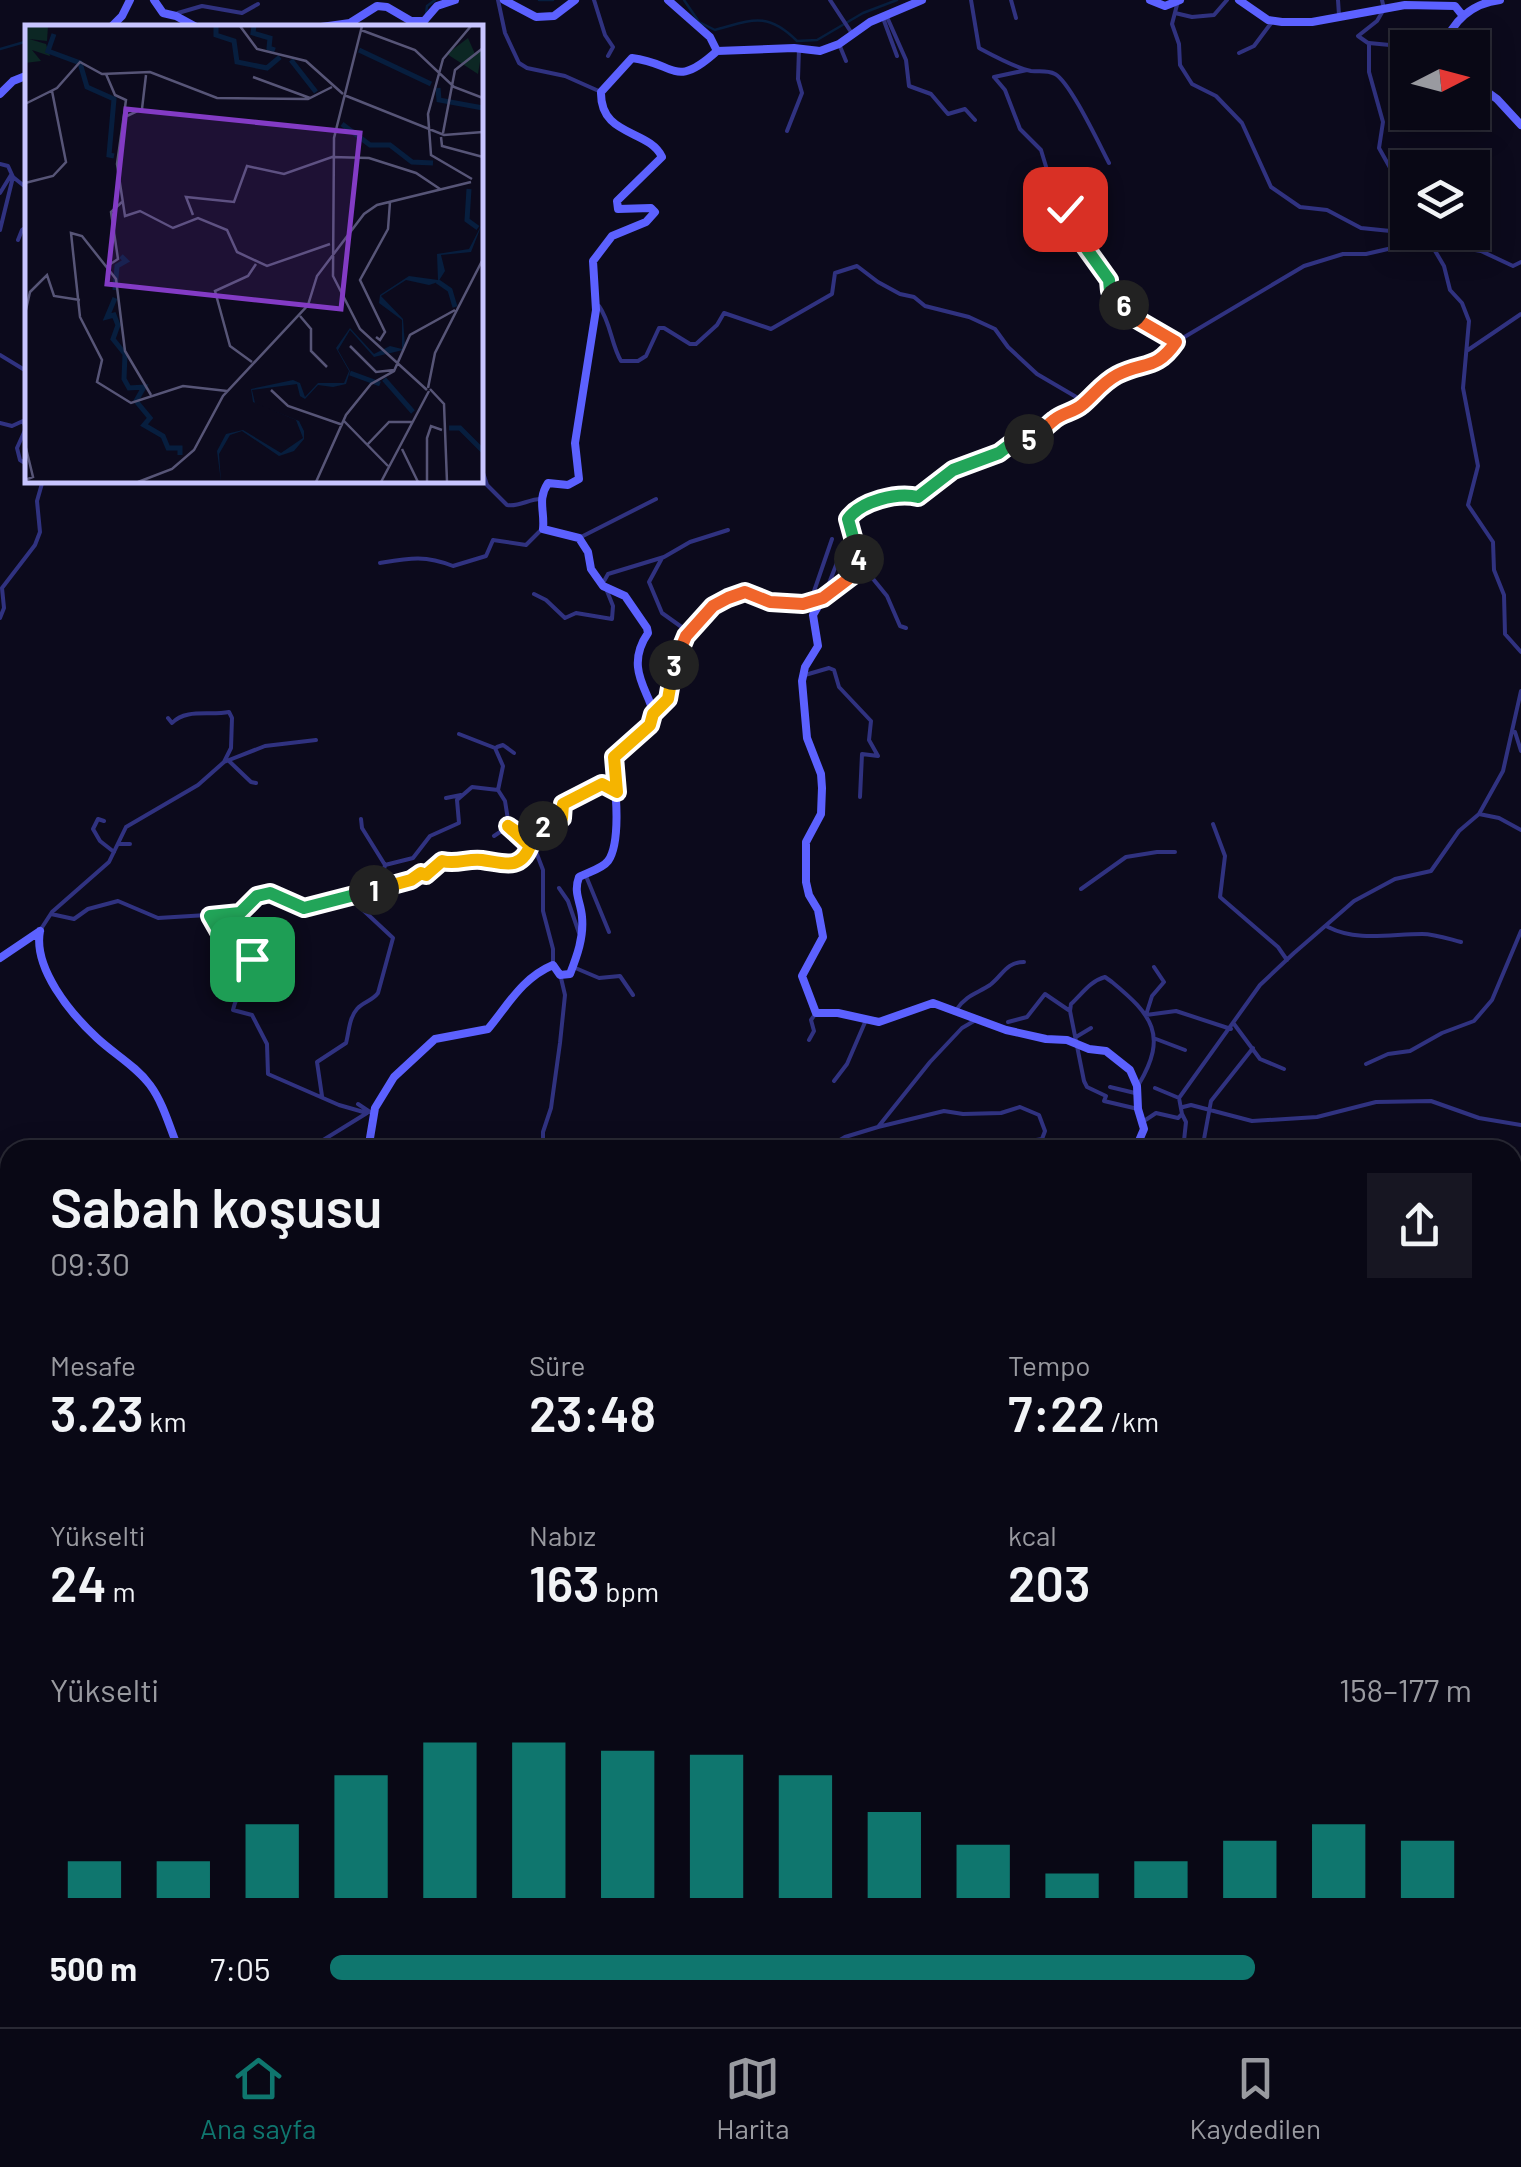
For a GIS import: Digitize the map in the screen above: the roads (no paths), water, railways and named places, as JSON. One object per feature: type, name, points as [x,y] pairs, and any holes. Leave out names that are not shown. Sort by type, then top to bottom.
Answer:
[{"type":"street","points":[[113,25],[130,0]]},
{"type":"street","points":[[154,0],[163,13],[173,14],[202,6],[242,12],[258,4]]},
{"type":"street","points":[[341,25],[350,24],[377,6],[411,22],[424,22],[437,6],[455,0]]},
{"type":"street","points":[[501,0],[536,17],[554,16],[575,0]]},
{"type":"street","points":[[501,0],[505,33],[519,63],[566,76],[602,92]]},
{"type":"street","points":[[594,0],[613,47],[608,56]]},
{"type":"street","points":[[668,0],[710,36],[718,51]]},
{"type":"street","points":[[830,0],[848,30]]},
{"type":"street","points":[[380,563],[416,557],[441,559],[453,566],[486,556],[493,540],[526,545],[543,528],[541,499],[548,483],[568,485],[578,479],[576,443],[596,302],[592,271],[599,250],[612,236],[646,222],[655,212],[651,208],[618,209],[617,201],[662,157],[651,143],[624,133],[603,107],[602,92],[632,58],[679,72],[702,67],[718,51],[799,48],[820,52],[839,44],[848,30],[922,0]]},
{"type":"street","points":[[971,0],[979,48],[1027,70]]},
{"type":"street","points":[[1011,0],[1016,18]]},
{"type":"street","points":[[1150,0],[1165,6],[1179,1]]},
{"type":"street","points":[[1175,13],[1192,17],[1214,15],[1227,0]]},
{"type":"street","points":[[1239,0],[1272,22],[1312,22],[1406,2],[1455,6],[1463,16]]},
{"type":"street","points":[[1338,0],[1339,17]]},
{"type":"street","points":[[1453,30],[1463,16],[1484,2],[1500,0]]},
{"type":"street","points":[[1179,1],[1172,24],[1179,44],[1180,65],[1192,84],[1216,96],[1242,123],[1271,187],[1300,207],[1332,212],[1361,228],[1390,230]]},
{"type":"street","points":[[1383,5],[1377,21],[1358,36],[1369,43],[1390,45]]},
{"type":"street","points":[[173,14],[193,25]]},
{"type":"street","points":[[885,17],[896,56]]},
{"type":"street","points":[[885,17],[906,60],[909,86],[931,94],[948,114],[965,108],[975,120]]},
{"type":"street","points":[[1239,52],[1254,46],[1272,22]]},
{"type":"street","points":[[1369,43],[1369,72],[1383,122],[1378,148],[1390,169]]},
{"type":"street","points":[[839,44],[846,61]]},
{"type":"street","points":[[787,130],[802,93],[798,79],[799,48]]},
{"type":"street","points":[[1109,163],[1068,86],[1050,71],[1027,70],[992,79],[1004,90],[1020,128],[1040,150],[1054,194],[1076,234],[1109,280],[1110,291],[1138,320],[1176,342]]},
{"type":"street","points":[[0,94],[25,77]]},
{"type":"street","points":[[1490,94],[1521,125]]},
{"type":"street","points":[[0,164],[8,166],[12,176],[25,187]]},
{"type":"street","points":[[0,193],[12,176]]},
{"type":"street","points":[[0,230],[12,176]]},
{"type":"street","points":[[18,240],[25,228]]},
{"type":"street","points":[[596,302],[606,316],[615,351],[626,362],[646,356],[660,328],[690,344],[696,344],[717,325],[724,313],[770,328],[832,294],[835,273],[857,266],[878,282],[925,306],[970,316],[994,329],[1008,347],[1056,386],[1078,398],[1121,372],[1160,361],[1176,342],[1304,266],[1343,254],[1390,249]]},
{"type":"street","points":[[1434,250],[1444,266],[1450,290],[1466,313],[1468,350],[1463,388],[1478,466],[1468,505],[1492,537],[1494,570],[1504,595],[1505,634],[1521,652]]},
{"type":"street","points":[[1468,250],[1513,266],[1521,262]]},
{"type":"street","points":[[1468,350],[1521,314]]},
{"type":"street","points":[[0,355],[25,369]]},
{"type":"street","points":[[860,570],[848,519],[856,510],[901,494],[918,497],[953,470],[1038,435],[1058,416],[1084,404],[1092,393]]},
{"type":"street","points":[[0,423],[12,426],[22,421],[25,426]]},
{"type":"street","points":[[25,430],[16,448],[25,463]]},
{"type":"street","points":[[482,469],[488,485],[507,506],[541,499]]},
{"type":"street","points":[[0,618],[4,608],[2,588],[36,545],[40,532],[37,501],[42,482]]},
{"type":"street","points":[[578,538],[656,498]]},
{"type":"street","points":[[534,594],[565,618],[576,612],[612,618],[614,606],[578,538],[543,528]]},
{"type":"street","points":[[690,632],[662,612],[649,582],[664,557],[690,542],[728,530]]},
{"type":"street","points":[[811,602],[832,538]]},
{"type":"street","points":[[816,1013],[802,976],[823,937],[818,910],[806,882],[806,842],[820,814],[822,788],[821,774],[807,738],[804,675],[818,646],[813,615],[840,554]]},
{"type":"street","points":[[603,586],[608,574],[664,557]]},
{"type":"street","points":[[560,975],[570,974],[581,937],[576,885],[579,877],[610,859],[617,792],[614,757],[650,725],[653,714],[668,699],[672,669],[690,632],[713,606],[745,592],[790,606],[811,602],[865,569],[884,591],[900,626],[906,628]]},
{"type":"street","points":[[603,586],[625,596],[647,628],[636,660],[641,688],[653,714]]},
{"type":"street","points":[[804,675],[833,668],[838,687],[873,724],[869,740],[878,756],[862,754],[860,797]]},
{"type":"street","points":[[1179,1098],[1260,985],[1354,901],[1396,879],[1431,871],[1459,831],[1479,814],[1509,753],[1521,691]]},
{"type":"street","points":[[168,718],[172,724],[178,716],[187,714],[212,716],[229,712],[231,748],[227,762]]},
{"type":"street","points":[[1514,720],[1516,744],[1521,751]]},
{"type":"street","points":[[459,734],[495,748],[503,745],[514,753]]},
{"type":"street","points":[[0,958],[40,930],[50,914],[109,862],[126,827],[198,785],[227,762],[264,746],[316,740]]},
{"type":"street","points":[[495,748],[503,766],[498,790],[505,801],[508,826],[530,846],[543,870],[542,910],[553,948],[553,965],[565,995],[553,1098],[542,1140]]},
{"type":"street","points":[[227,762],[256,783]]},
{"type":"street","points":[[508,826],[523,836],[530,834],[562,818],[563,804],[583,792],[602,784],[617,792]]},
{"type":"street","points":[[385,866],[413,858],[430,836],[459,823],[458,800],[472,787],[498,790]]},
{"type":"street","points":[[446,798],[462,796]]},
{"type":"street","points":[[1479,814],[1500,818],[1521,830]]},
{"type":"street","points":[[104,821],[98,819],[92,829],[114,852]]},
{"type":"street","points":[[361,819],[362,828],[385,866],[383,874],[367,891]]},
{"type":"street","points":[[1214,824],[1225,856],[1220,897],[1278,947],[1287,960]]},
{"type":"street","points":[[494,836],[508,826]]},
{"type":"street","points":[[119,844],[130,844]]},
{"type":"street","points":[[50,914],[74,919],[88,909],[118,901],[158,918],[183,914],[210,916],[240,913],[257,896],[270,893],[304,908],[411,880],[416,884],[442,861],[517,863],[530,846]]},
{"type":"street","points":[[1081,889],[1126,857],[1174,852]]},
{"type":"street","points":[[584,874],[609,932]]},
{"type":"street","points":[[560,888],[581,937]]},
{"type":"street","points":[[322,1096],[317,1062],[346,1043],[359,1006],[378,993],[393,938],[363,910],[357,894]]},
{"type":"street","points":[[210,916],[222,937],[241,940],[252,959],[253,974],[233,1010],[252,1015],[267,1044],[268,1074],[339,1105],[371,1111]]},
{"type":"street","points":[[1328,927],[1341,934],[1426,934],[1461,942]]},
{"type":"street","points":[[40,930],[37,949],[60,992],[96,1038],[148,1081],[175,1140]]},
{"type":"street","points":[[1366,1064],[1388,1054],[1410,1051],[1474,1021],[1492,1000],[1521,931]]},
{"type":"street","points":[[954,1012],[962,1001],[989,986],[1008,966],[1024,962]]},
{"type":"street","points":[[323,1140],[371,1111],[394,1078],[434,1039],[488,1029],[531,976],[553,965]]},
{"type":"street","points":[[573,967],[599,978],[620,976],[633,995]]},
{"type":"street","points":[[1146,1015],[1152,996],[1164,980],[1154,967]]},
{"type":"street","points":[[1137,1090],[1156,1040],[1146,1015],[1105,977],[1092,982],[1085,994],[1071,1004],[1085,1085],[1106,1096],[1104,1101],[1138,1109]]},
{"type":"street","points":[[1008,1022],[1027,1017],[1045,994],[1070,1012]]},
{"type":"street","points":[[809,1040],[814,1030],[810,1020],[816,1013],[887,1021],[933,1003],[1006,1030],[1077,1040],[1123,1062],[1137,1090],[1143,1122],[1138,1140]]},
{"type":"street","points":[[1146,1015],[1176,1011],[1233,1026],[1260,1060],[1284,1069]]},
{"type":"street","points":[[878,1127],[930,1062],[962,1028],[978,1018]]},
{"type":"street","points":[[834,1081],[847,1064],[866,1020]]},
{"type":"street","points":[[1077,1040],[1090,1028]]},
{"type":"street","points":[[1156,1040],[1185,1050]]},
{"type":"street","points":[[1203,1140],[1208,1108],[1253,1048]]},
{"type":"street","points":[[1110,1086],[1137,1090]]},
{"type":"street","points":[[1156,1088],[1179,1098],[1186,1122],[1184,1140]]},
{"type":"street","points":[[1182,1106],[1192,1104],[1252,1120],[1316,1118],[1376,1102],[1431,1101],[1479,1118],[1521,1125]]},
{"type":"street","points":[[358,1104],[371,1111]]},
{"type":"street","points":[[841,1140],[934,1112],[1001,1112],[1020,1107],[1039,1114],[1045,1131],[1042,1139],[1036,1140]]},
{"type":"street","points":[[369,1140],[371,1111]]},
{"type":"street","points":[[1143,1122],[1156,1113],[1178,1118],[1182,1114]]},
{"type":"waterway","points":[[426,14],[427,6],[435,0]]},
{"type":"waterway","points":[[539,0],[553,0]]},
{"type":"waterway","points":[[684,0],[699,22],[715,30],[759,20],[777,25],[797,41],[817,40],[863,13],[897,0]]},
{"type":"waterway","points":[[0,49],[25,42]]}]
